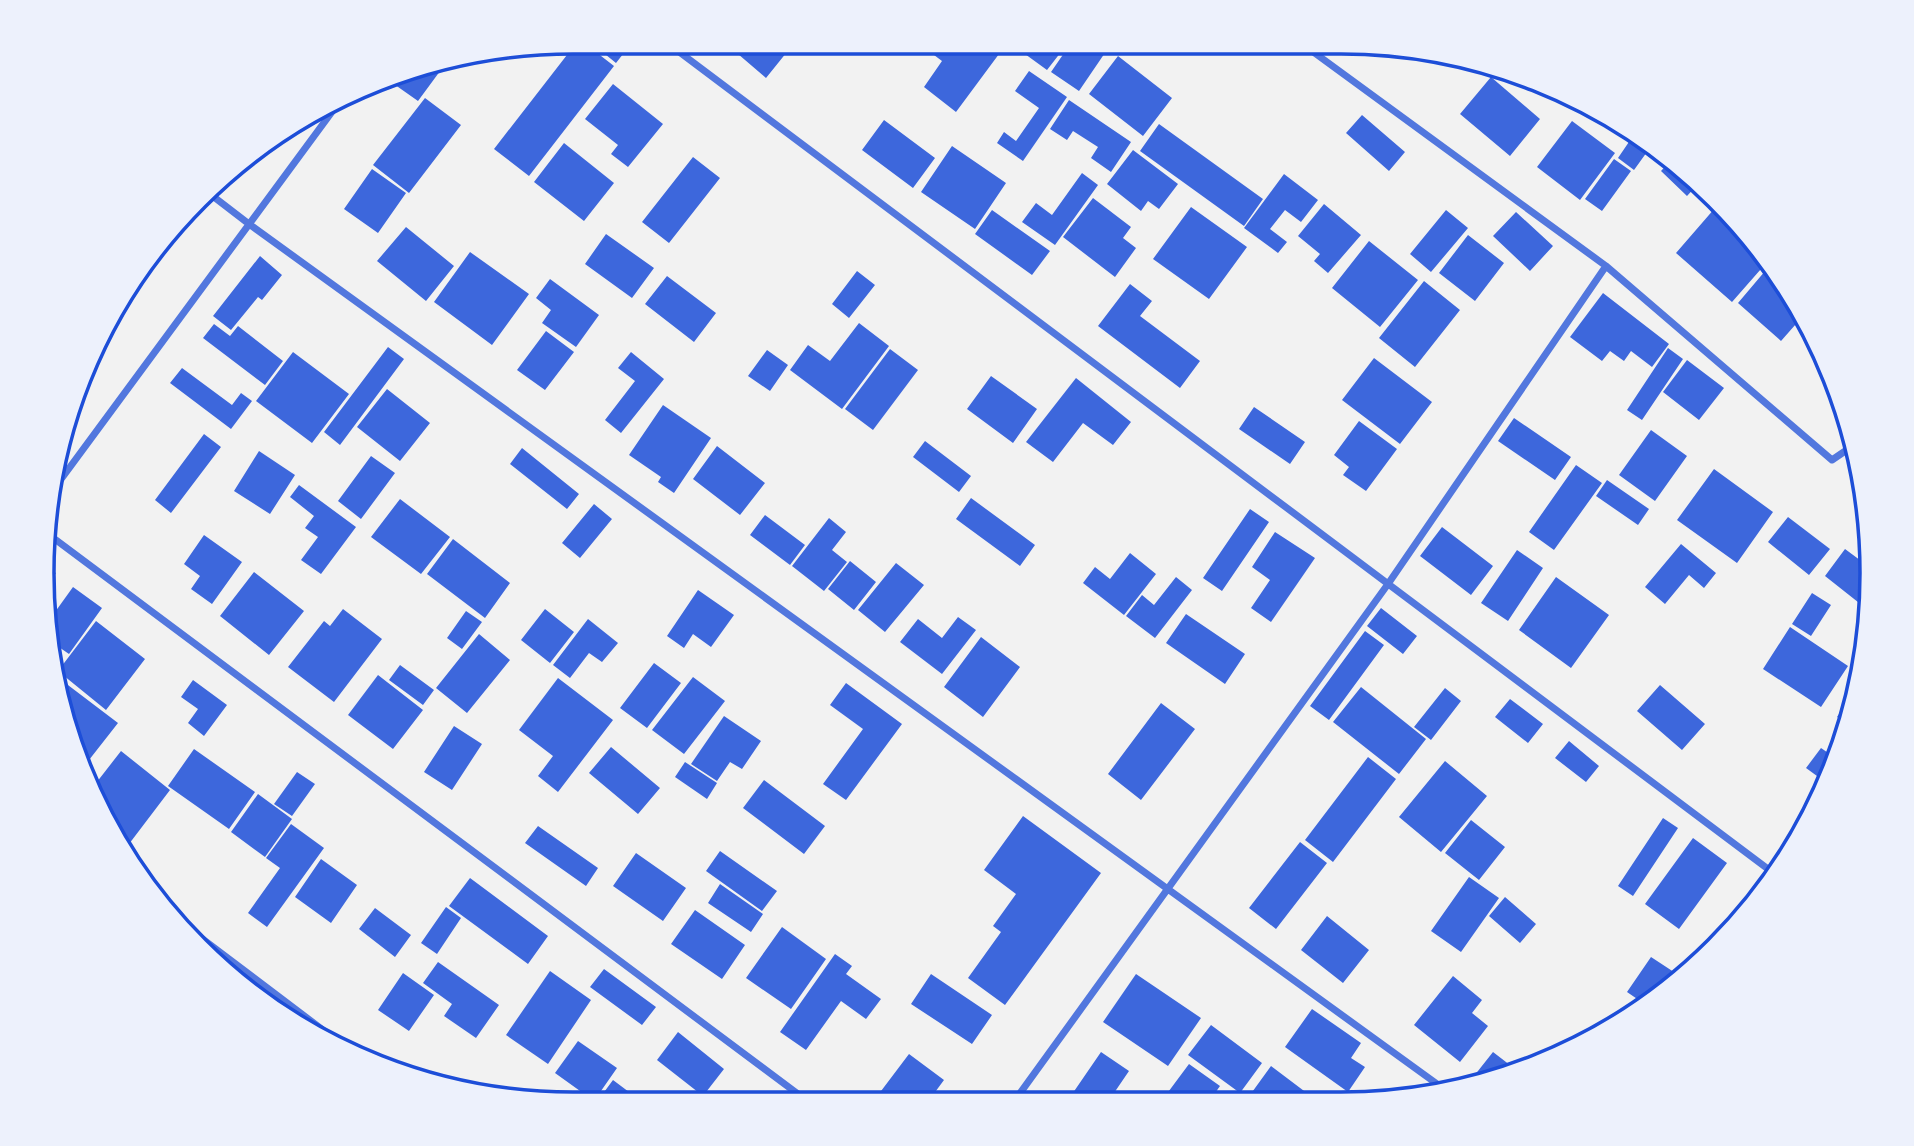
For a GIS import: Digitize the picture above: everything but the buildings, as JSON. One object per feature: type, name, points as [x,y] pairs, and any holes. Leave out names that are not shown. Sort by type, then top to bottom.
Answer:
[{"type":"street","points":[[682,54],[1767,869]]},
{"type":"street","points":[[1316,54],[1606,266],[1832,460],[1845,451]]},
{"type":"street","points":[[63,476],[329,116]]},
{"type":"street","points":[[215,198],[1436,1083]]},
{"type":"street","points":[[1021,1092],[1388,584],[1606,266]]},
{"type":"street","points":[[55,539],[795,1092]]},
{"type":"street","points":[[216,949],[304,1016]]}]
